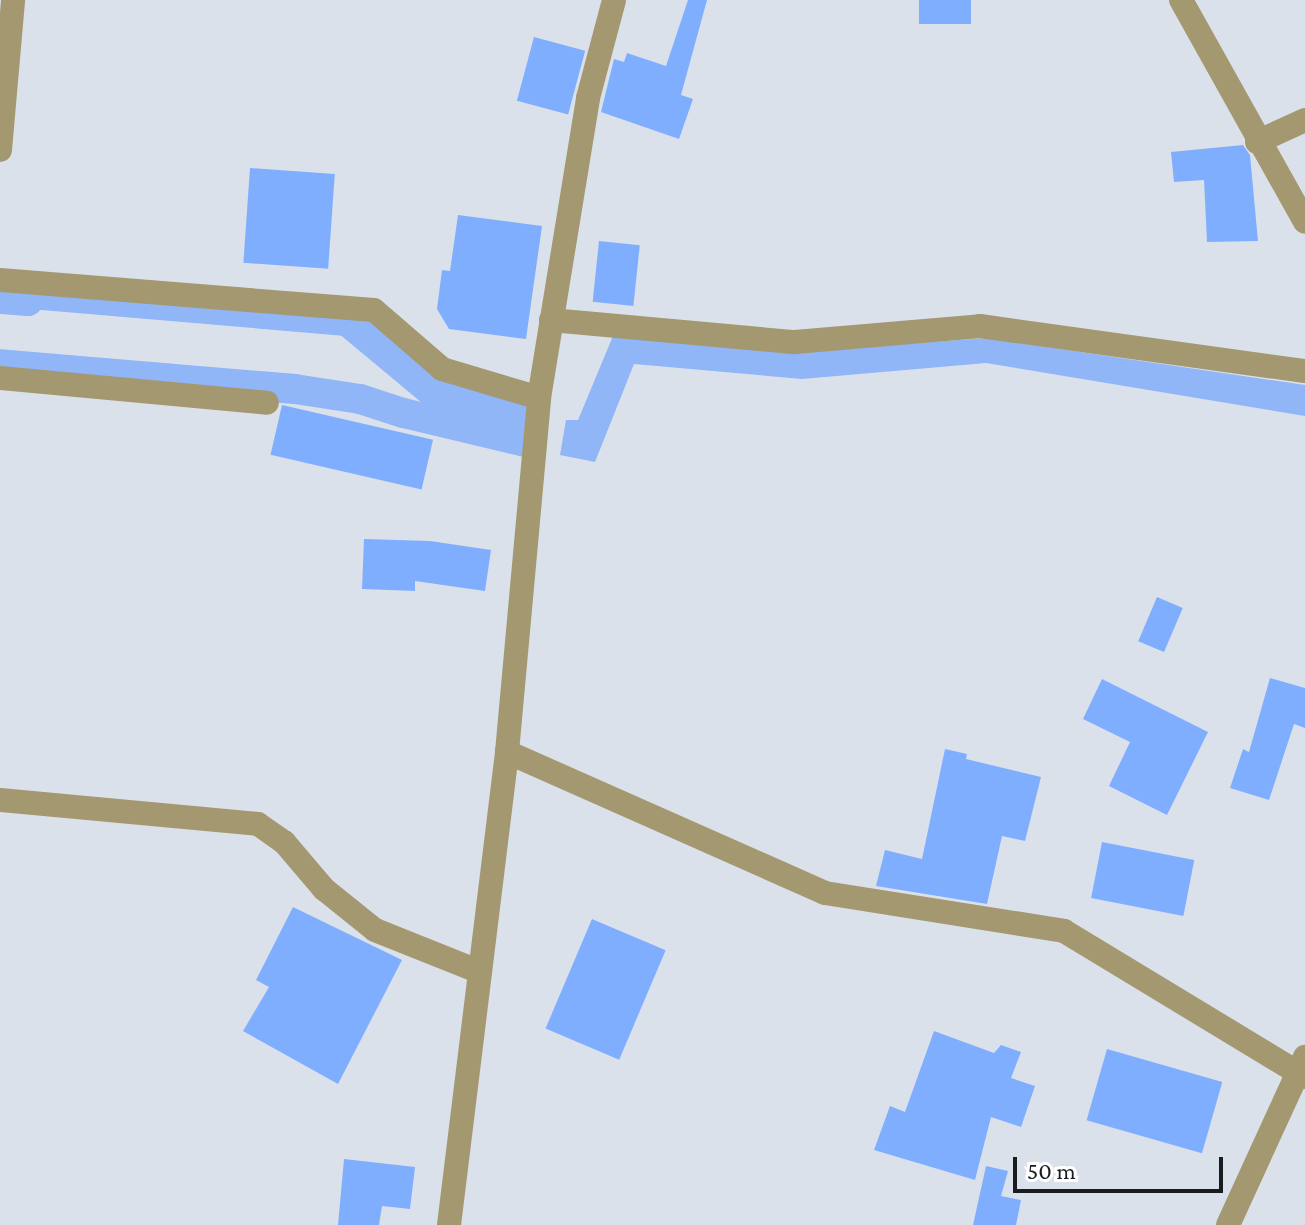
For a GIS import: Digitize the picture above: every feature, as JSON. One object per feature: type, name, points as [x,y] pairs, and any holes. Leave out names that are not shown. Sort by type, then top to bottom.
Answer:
[{"type":"street","points":[[0,150],[13,0]]},
{"type":"street","points":[[449,1225],[507,752],[539,398],[588,98],[614,0]]},
{"type":"street","points":[[1181,0],[1257,142],[1305,222]]},
{"type":"street","points":[[1257,142],[1305,120]]},
{"type":"street","points":[[0,280],[374,310],[442,369],[539,398]]},
{"type":"street","points":[[551,320],[795,342],[980,326],[1305,371]]},
{"type":"street","points":[[0,378],[267,403]]},
{"type":"street","points":[[507,752],[825,893],[1064,931],[1302,1069],[1228,1225]]},
{"type":"street","points":[[0,800],[258,824],[284,842],[324,889],[375,930],[480,972]]},
{"type":"water","points":[[613,336],[795,352],[986,338],[1305,385],[1305,416],[986,363],[802,379],[634,364],[595,462],[560,455],[566,420],[578,420]]},
{"type":"building","points":[[688,0],[707,0],[681,95],[693,99],[679,139],[601,112],[614,59],[624,62],[627,53],[666,66]]},
{"type":"building","points":[[919,0],[971,0],[971,24],[919,24]]},
{"type":"building","points":[[534,37],[585,51],[568,114],[517,101]]},
{"type":"building","points":[[1243,145],[1250,155],[1258,241],[1207,242],[1204,180],[1174,182],[1171,152]]},
{"type":"building","points":[[250,168],[335,174],[328,269],[243,263]]},
{"type":"building","points":[[458,215],[542,226],[526,339],[449,329],[437,309],[442,270],[450,271]]},
{"type":"building","points":[[599,241],[640,245],[633,306],[593,302]]},
{"type":"building","points":[[282,405],[433,440],[422,490],[271,455]]},
{"type":"building","points":[[364,539],[430,541],[491,550],[485,591],[415,581],[415,591],[362,589]]},
{"type":"building","points":[[1157,597],[1183,608],[1164,652],[1138,641]]},
{"type":"building","points":[[1270,678],[1305,688],[1305,728],[1294,724],[1269,800],[1230,788],[1243,749],[1249,752]]},
{"type":"building","points":[[1102,679],[1208,732],[1167,815],[1109,786],[1130,742],[1083,719]]},
{"type":"building","points":[[945,749],[967,754],[966,759],[1041,777],[1025,841],[1002,836],[987,904],[876,886],[885,850],[922,859]]},
{"type":"building","points":[[1102,842],[1194,860],[1183,916],[1091,898]]},
{"type":"building","points":[[293,907],[402,960],[338,1084],[243,1031],[269,987],[256,980]]},
{"type":"building","points":[[592,919],[666,950],[619,1060],[546,1029]]},
{"type":"building","points":[[934,1031],[994,1053],[1001,1045],[1021,1052],[1011,1078],[1035,1086],[1021,1127],[991,1117],[975,1180],[874,1150],[890,1106],[905,1112]]},
{"type":"building","points":[[1107,1049],[1222,1082],[1202,1153],[1087,1120]]},
{"type":"building","points":[[344,1159],[415,1167],[410,1209],[382,1206],[379,1225],[338,1225]]},
{"type":"building","points":[[986,1166],[1008,1171],[1001,1196],[1021,1200],[1016,1225],[973,1225]]},
{"type":"waterway","points":[[0,299],[28,301],[31,294],[347,321],[429,389],[530,416],[525,442],[403,413],[360,399],[295,389],[0,364]]}]
